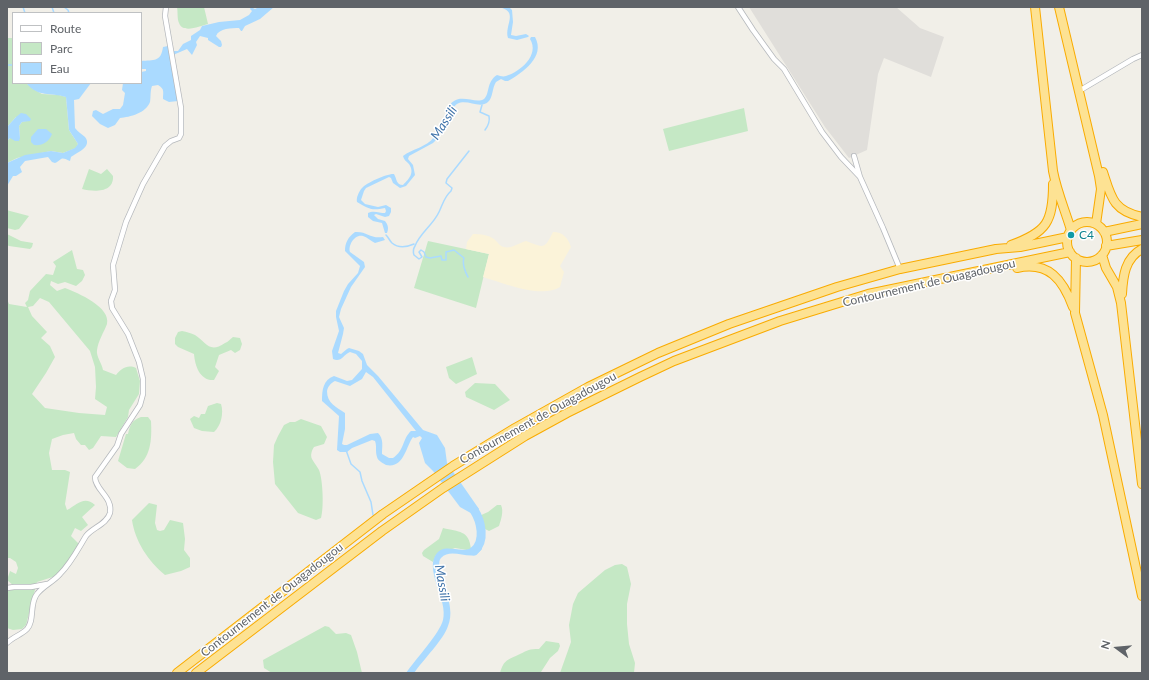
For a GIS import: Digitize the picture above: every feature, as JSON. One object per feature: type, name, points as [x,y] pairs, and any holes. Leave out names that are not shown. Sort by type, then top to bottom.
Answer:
[{"type":"highway","points":[[1035,7],[1053,172],[1057,192],[1067,214],[1069,234],[1068,245],[1073,255],[1075,313]]},
{"type":"highway","points":[[1059,7],[1078,91],[1094,151],[1101,189],[1096,224]]},
{"type":"highway","points":[[1094,151],[1110,195],[1115,204],[1123,211],[1142,217]]},
{"type":"highway","points":[[996,249],[1028,239],[1044,227],[1050,218],[1052,209],[1053,172]]},
{"type":"highway","points":[[1069,234],[1079,223],[1089,222],[1096,224],[1104,232],[1107,238],[1106,246],[1102,255],[1095,260],[1085,262],[1073,255]]},
{"type":"highway","points":[[1104,232],[1142,224]]},
{"type":"highway","name":"Contournement de Ouagadougou","points":[[177,673],[383,514],[436,477],[515,428],[588,387],[658,353],[742,320],[837,287],[900,269],[996,249],[1020,247],[1069,234]]},
{"type":"highway","points":[[1106,246],[1142,240]]},
{"type":"highway","points":[[1121,302],[1124,270],[1130,259],[1142,249]]},
{"type":"highway","name":"Contournement de Ouagadougou","points":[[196,673],[382,531],[443,488],[525,436],[567,413],[674,361],[780,320],[868,294],[999,268],[1038,258],[1073,255]]},
{"type":"highway","points":[[1102,255],[1106,268],[1117,287],[1121,302],[1142,484]]},
{"type":"highway","points":[[999,268],[1012,269],[1027,266],[1039,267],[1049,271],[1057,277],[1064,287],[1075,313],[1103,415],[1142,596]]},
{"type":"street","points":[[7,588],[31,587],[55,580],[70,563],[87,535],[107,519],[110,514],[110,506],[107,498],[95,481],[95,477],[110,457],[121,434],[140,405],[143,394],[143,379],[125,326],[112,308],[111,301],[115,290],[112,270],[126,222],[142,184],[165,146],[178,138],[181,134],[181,108],[165,16],[166,7]]},
{"type":"street","points":[[738,7],[753,30],[784,69],[822,132],[841,157],[860,177]]},
{"type":"street","points":[[1078,91],[1133,58],[1142,55]]},
{"type":"street","points":[[854,156],[860,177],[900,269]]},
{"type":"street","points":[[7,643],[21,635],[28,628],[30,625],[36,596],[48,583]]},
{"type":"shaded area","points":[[749,7],[896,7],[920,28],[944,37],[931,77],[884,58],[878,74],[867,150],[849,158],[825,127]]},
{"type":"green space","points":[[177,7],[204,7],[208,24],[188,29],[184,28],[178,21]]},
{"type":"green space","points":[[7,38],[12,38],[12,84],[27,84],[42,94],[66,97],[69,130],[78,144],[76,148],[63,153],[51,151],[17,158],[7,163],[7,141],[10,138],[20,138],[19,126],[22,122],[26,121],[16,117],[7,127]]},
{"type":"green space","points":[[744,108],[748,131],[669,151],[663,129]]},
{"type":"green space","points":[[89,169],[101,174],[107,169],[113,176],[110,186],[97,191],[82,189]]},
{"type":"green space","points":[[7,210],[29,216],[19,229],[15,230],[7,228]]},
{"type":"green space","points":[[7,234],[21,241],[33,243],[32,247],[30,249],[7,245]]},
{"type":"green space","points":[[428,241],[489,254],[476,308],[414,288]]},
{"type":"green space","points":[[72,250],[77,269],[83,270],[85,275],[82,281],[76,286],[65,282],[58,284],[51,281],[50,285],[57,291],[65,288],[78,293],[99,306],[104,312],[107,318],[107,324],[97,350],[98,358],[103,370],[116,375],[124,368],[136,368],[140,381],[139,394],[129,410],[128,417],[116,437],[101,436],[93,448],[89,450],[85,445],[81,445],[76,439],[74,433],[52,439],[49,453],[52,470],[65,470],[70,472],[65,504],[67,510],[84,501],[91,502],[95,505],[82,517],[88,525],[81,531],[75,528],[71,536],[81,546],[59,575],[37,582],[26,625],[22,629],[13,630],[7,628],[7,588],[14,586],[7,580],[10,571],[16,574],[18,568],[16,562],[10,558],[7,558],[7,299],[9,304],[27,307],[25,303],[28,300],[30,291],[46,274],[53,275],[56,266],[53,262]],"holes":[[[40,298],[49,302],[90,351],[95,367],[95,399],[107,407],[105,415],[45,408],[32,394],[55,357],[50,346],[41,338],[47,332],[32,316],[28,307],[33,306]]]},
{"type":"green space","points":[[182,331],[195,335],[211,347],[220,346],[233,337],[240,338],[242,344],[240,350],[235,353],[231,350],[219,355],[215,367],[219,371],[214,380],[209,380],[199,372],[194,354],[178,347],[175,344],[175,338],[178,332]]},
{"type":"green space","points":[[472,357],[477,374],[456,384],[449,378],[446,367]]},
{"type":"green space","points":[[475,383],[495,384],[510,400],[494,410],[466,397],[465,392]]},
{"type":"green space","points":[[217,403],[221,404],[222,415],[220,423],[214,432],[202,431],[194,428],[190,419],[194,416],[199,418],[201,414],[205,414],[208,406]]},
{"type":"green space","points":[[141,417],[148,417],[151,421],[151,442],[147,454],[140,465],[135,469],[127,468],[118,461],[126,434],[128,434],[133,421]]},
{"type":"green space","points":[[301,419],[321,426],[327,437],[324,444],[314,447],[311,454],[312,459],[319,470],[322,487],[322,513],[321,518],[316,520],[298,513],[275,484],[273,462],[274,445],[284,425]]},
{"type":"green space","points":[[149,503],[157,505],[155,523],[157,530],[164,530],[170,520],[183,523],[185,539],[184,550],[190,558],[190,567],[165,575],[143,550],[136,535],[132,520]]},
{"type":"green space","points":[[497,505],[501,505],[502,510],[499,526],[489,531],[481,527],[479,516],[488,512]]},
{"type":"green space","points":[[443,528],[458,531],[465,535],[468,538],[471,549],[467,550],[455,548],[436,555],[433,562],[423,556],[422,553],[439,539]]},
{"type":"green space","points":[[622,564],[627,567],[631,584],[627,604],[627,624],[629,644],[635,663],[634,673],[560,673],[571,642],[569,625],[573,604],[578,593],[605,570],[615,565]]},
{"type":"green space","points":[[325,626],[329,627],[336,634],[346,633],[351,635],[362,673],[272,673],[264,668],[263,660]]},
{"type":"green space","points":[[546,641],[559,643],[560,646],[558,651],[550,658],[541,672],[500,673],[507,660],[527,651],[539,649]]},
{"type":"sand","points":[[553,232],[560,233],[565,236],[571,247],[560,266],[564,272],[560,287],[552,290],[533,291],[522,289],[483,277],[489,254],[466,249],[467,242],[473,234],[490,237],[504,247],[512,247],[526,241],[540,246],[545,245]]},
{"type":"water","points":[[251,7],[255,9],[259,7],[274,7],[260,19],[245,26],[242,31],[239,28],[236,28],[220,31],[216,36],[221,41],[221,47],[208,40],[208,38],[200,36],[196,42],[197,45],[192,55],[187,49],[173,55],[173,51],[178,51],[183,44],[191,40],[191,36],[200,30],[202,26],[219,22],[240,20],[249,15],[252,11],[250,9]]},
{"type":"water","points":[[498,7],[509,7],[512,10],[513,22],[511,35],[516,36],[526,34],[529,36],[517,40],[508,38],[507,33],[510,15],[505,9]]},
{"type":"water","points":[[531,37],[535,37],[538,44],[535,58],[531,64],[520,74],[508,81],[501,79],[496,82],[488,102],[479,105],[465,102],[456,105],[452,110],[453,117],[438,138],[433,143],[409,156],[408,159],[413,165],[415,175],[406,186],[400,188],[393,183],[389,177],[366,188],[361,200],[365,204],[378,207],[386,205],[391,208],[389,216],[385,217],[376,214],[374,215],[378,219],[386,222],[388,230],[387,233],[385,233],[382,223],[373,221],[368,217],[368,213],[385,213],[385,208],[371,209],[357,202],[357,197],[361,189],[372,181],[391,174],[394,174],[398,183],[403,185],[409,178],[411,167],[403,156],[423,146],[431,140],[447,119],[450,106],[454,101],[458,99],[478,101],[484,99],[491,81],[497,75],[506,76],[522,67],[527,62],[532,51]]},
{"type":"water","points":[[168,46],[178,101],[169,102],[163,99],[162,88],[158,85],[152,86],[150,102],[141,112],[128,117],[120,118],[115,125],[108,128],[100,124],[92,116],[93,111],[96,110],[103,114],[113,109],[120,109],[123,105],[125,93],[122,90],[123,84],[142,84],[142,72],[146,71],[146,69],[142,69],[142,61],[159,58],[163,47]]},
{"type":"water","points":[[27,84],[90,84],[79,99],[74,100],[75,128],[85,137],[87,144],[83,149],[71,157],[70,161],[63,158],[55,163],[48,157],[25,161],[20,167],[22,172],[16,176],[13,176],[7,186],[7,163],[25,155],[51,151],[63,153],[75,148],[78,144],[69,130],[66,97],[40,93]]},
{"type":"water","points":[[21,113],[26,114],[31,119],[30,121],[22,122],[19,126],[19,141],[15,141],[10,138],[7,141],[7,127]]},
{"type":"water","points":[[38,129],[46,129],[52,134],[45,143],[34,145],[31,142],[31,137]]},
{"type":"water","points":[[355,232],[375,237],[383,237],[385,240],[375,243],[363,236],[360,236],[352,241],[350,252],[364,262],[365,267],[351,287],[341,309],[339,317],[344,328],[338,353],[341,354],[349,348],[363,354],[367,365],[423,430],[437,435],[445,448],[447,463],[479,509],[478,512],[480,521],[478,521],[476,516],[460,507],[433,471],[425,463],[419,443],[422,438],[420,436],[415,438],[413,437],[401,460],[397,464],[392,465],[386,465],[378,460],[375,441],[372,440],[352,448],[347,452],[340,452],[337,450],[339,416],[322,401],[322,393],[325,383],[330,378],[334,376],[347,381],[352,380],[362,369],[362,361],[356,354],[350,352],[336,360],[333,359],[332,351],[339,331],[336,311],[344,291],[358,273],[360,266],[345,251],[347,240]],"holes":[[[366,372],[373,377],[416,431],[411,431],[408,434],[400,452],[393,458],[389,458],[382,454],[382,440],[378,433],[370,434],[347,445],[342,444],[345,429],[345,413],[330,402],[327,395],[328,388],[335,381],[350,386],[362,379]]]},
{"type":"water","points":[[478,541],[481,541],[482,549],[476,555],[472,556],[453,553],[445,555],[441,558],[439,567],[449,603],[449,624],[438,643],[414,673],[406,673],[437,632],[443,620],[443,604],[433,570],[435,556],[439,551],[444,549],[468,549],[473,547]]},
{"type":"waterway","points":[[23,7],[25,12]]},
{"type":"waterway","points":[[52,7],[54,12]]},
{"type":"waterway","points":[[64,7],[69,12]]},
{"type":"waterway","points":[[7,65],[12,65]]},
{"type":"waterway","points":[[482,105],[480,112],[489,116],[485,130]]},
{"type":"waterway","points":[[468,277],[464,268],[464,258],[454,250],[446,252],[446,260],[442,260],[441,256],[430,258],[426,257],[424,252],[421,250],[419,252],[422,257],[419,259],[413,252],[417,241],[436,217],[445,198],[451,191],[452,188],[446,183],[447,179],[469,151]]},
{"type":"waterway","points":[[386,235],[392,243],[397,246],[414,244]]},
{"type":"waterway","points":[[346,450],[351,464],[360,472],[362,481],[371,502],[373,515]]},
{"type":"waterway","name":"Massili","points":[[474,510],[479,520],[481,531],[480,542],[474,551]]},
{"type":"place","name":"C4","points":[[1071,235]]}]
